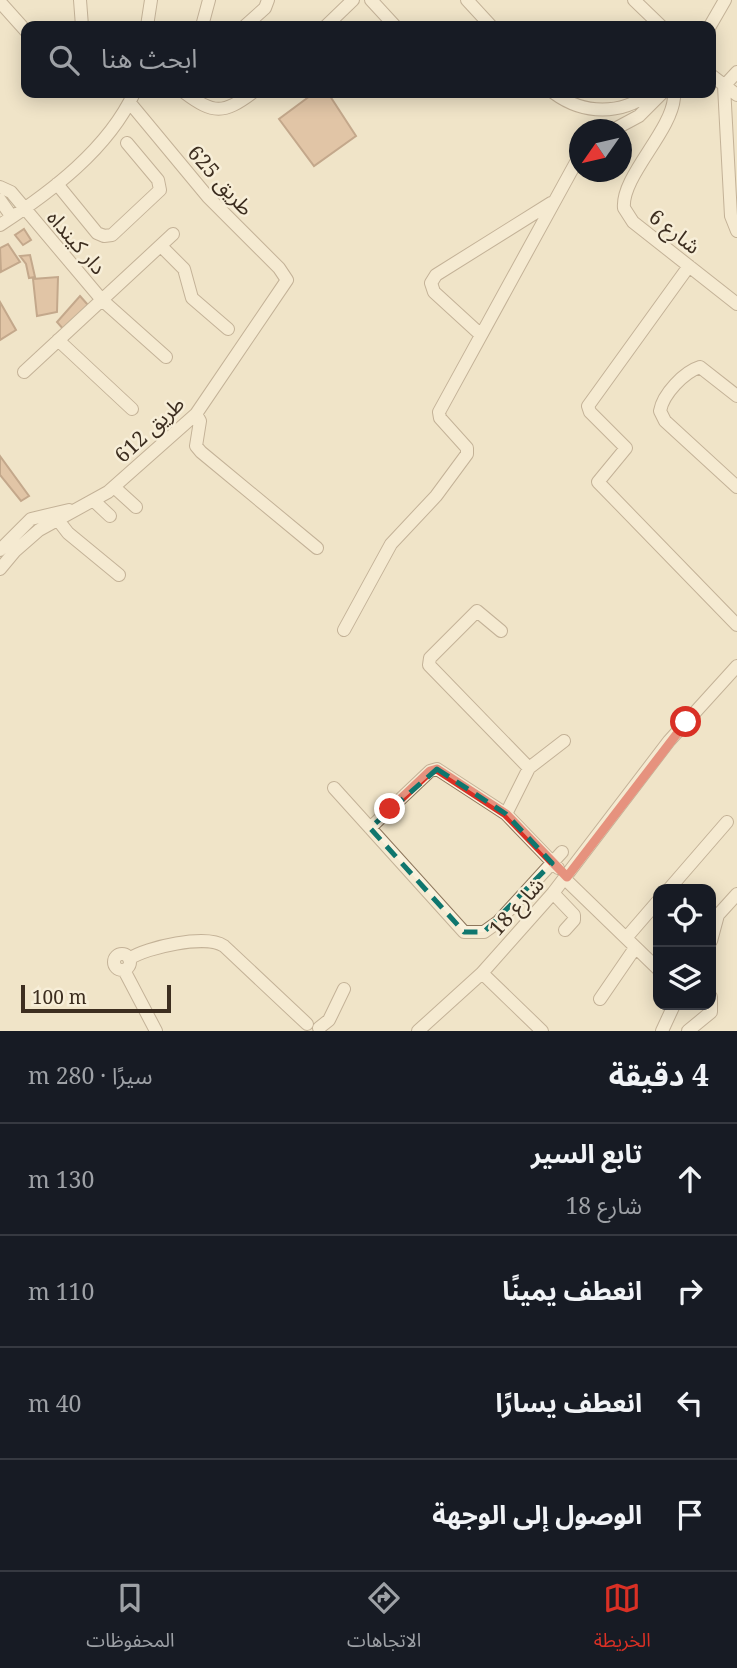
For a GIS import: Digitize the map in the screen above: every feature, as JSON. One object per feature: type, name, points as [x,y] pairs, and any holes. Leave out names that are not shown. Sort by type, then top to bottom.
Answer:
[{"type":"street","points":[[80,0],[82,21]]},
{"type":"street","points":[[148,21],[151,0]]},
{"type":"street","points":[[203,21],[209,0]]},
{"type":"street","points":[[251,21],[265,8],[268,0]]},
{"type":"street","points":[[331,21],[353,0]]},
{"type":"street","points":[[371,0],[390,21]]},
{"type":"street","points":[[467,0],[486,21]]},
{"type":"street","points":[[634,0],[656,21]]},
{"type":"street","points":[[713,21],[725,0]]},
{"type":"street","points":[[0,2],[21,25]]},
{"type":"street","points":[[737,72],[724,86],[731,216],[737,231]]},
{"type":"street","points":[[716,79],[737,96]]},
{"type":"street","points":[[0,225],[57,184],[114,126],[132,98]]},
{"type":"street","name":"طريق 625","points":[[132,98],[208,197],[287,280]]},
{"type":"street","points":[[192,98],[203,106],[216,109],[235,106],[245,98]]},
{"type":"street","points":[[565,98],[590,110],[629,106],[642,98]]},
{"type":"street","points":[[632,120],[664,98]]},
{"type":"street","name":"شارع 6","points":[[670,98],[670,114],[623,202],[629,218],[737,304]]},
{"type":"street","points":[[57,184],[97,233],[112,235],[160,190],[158,180],[127,143]]},
{"type":"street","points":[[344,630],[391,544],[436,496],[467,454],[467,448],[440,418],[439,412],[569,172]]},
{"type":"street","points":[[0,187],[9,190],[18,213]]},
{"type":"street","points":[[0,200],[18,213]]},
{"type":"street","points":[[481,335],[435,292],[431,284],[436,275],[551,203]]},
{"type":"street","name":"دار كينداه","points":[[18,213],[102,300],[166,357]]},
{"type":"street","points":[[24,372],[173,234]]},
{"type":"street","points":[[161,246],[184,268],[192,298],[228,329]]},
{"type":"street","points":[[689,266],[588,406],[590,412],[626,448],[598,482],[737,625]]},
{"type":"street","name":"طريق 612","points":[[0,569],[31,536],[88,505],[114,487],[196,414],[287,280]]},
{"type":"street","points":[[58,340],[132,409]]},
{"type":"street","points":[[737,396],[700,367],[690,370],[662,402],[660,411],[665,421],[737,487]]},
{"type":"street","points":[[196,414],[200,421],[197,446],[201,452],[317,548]]},
{"type":"street","points":[[114,487],[136,507]]},
{"type":"street","points":[[0,550],[31,519],[88,505],[110,516]]},
{"type":"street","points":[[58,520],[65,531],[119,575]]},
{"type":"street","points":[[501,631],[477,611],[430,658],[429,664],[529,768]]},
{"type":"street","name":"شارع 18","points":[[418,1031],[482,973],[553,893],[668,741],[737,666]]},
{"type":"street","points":[[506,814],[529,768],[564,741]]},
{"type":"street","points":[[370,828],[430,771],[437,769],[506,814],[653,964]]},
{"type":"street","points":[[334,788],[464,932],[484,932],[498,922],[562,852]]},
{"type":"street","points":[[673,884],[727,822]]},
{"type":"street","points":[[553,893],[574,915],[574,920],[565,930]]},
{"type":"street","points":[[716,922],[718,915],[737,894]]},
{"type":"street","points":[[600,999],[630,943],[653,908]]},
{"type":"street","points":[[156,1031],[127,964],[141,952],[203,940],[214,941],[224,946],[312,1028],[329,1020],[344,989]]},
{"type":"street","points":[[482,973],[542,1031]]},
{"type":"street","points":[[662,1031],[672,1010]]},
{"type":"street","points":[[688,1031],[711,1010]]},
{"type":"highlighted area","points":[[437,769],[506,814],[552,863],[484,932],[464,932],[370,828]]},
{"type":"building","points":[[307,98],[331,98],[356,136],[314,166],[279,119]]},
{"type":"building","points":[[24,229],[31,240],[23,245],[15,235]]},
{"type":"building","points":[[8,244],[20,262],[1,272],[0,248]]},
{"type":"building","points":[[30,255],[35,277],[29,278],[26,264],[20,256]]},
{"type":"building","points":[[58,277],[57,312],[37,316],[33,279]]},
{"type":"building","points":[[80,296],[88,305],[64,330],[57,322]]},
{"type":"building","points":[[0,302],[16,330],[0,340]]},
{"type":"building","points":[[0,456],[29,496],[21,501],[0,475]]},
{"type":"route","points":[[390,809],[430,771],[437,769],[445,772],[506,814],[567,877],[668,741],[686,722]]}]
